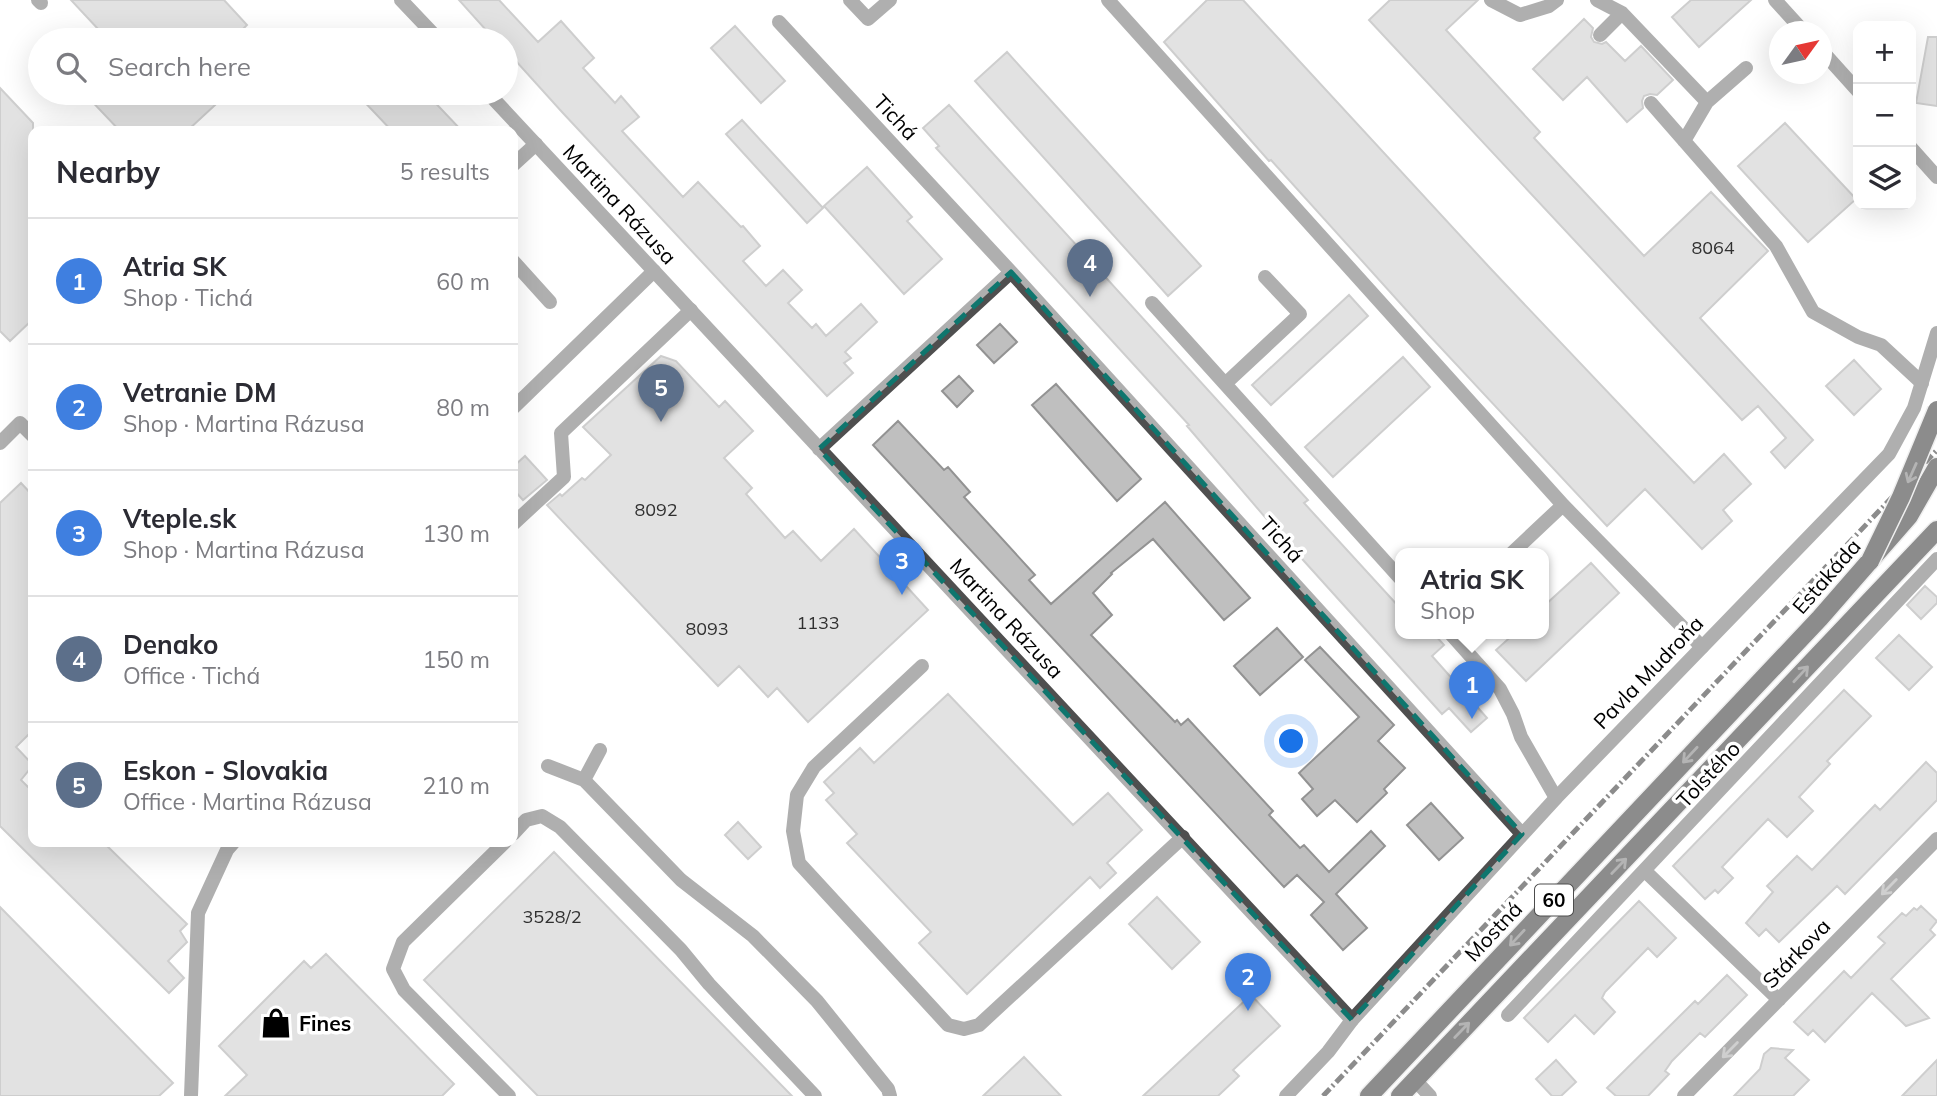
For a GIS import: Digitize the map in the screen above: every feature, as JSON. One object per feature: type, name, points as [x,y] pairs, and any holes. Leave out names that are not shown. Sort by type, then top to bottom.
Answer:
[{"type":"main road","points":[[1870,561],[1901,498],[1937,410]]},
{"type":"main road","name":"Estakáda","points":[[1737,706],[1820,618],[1909,516],[1937,467]]},
{"type":"main road","name":"60","points":[[1400,1096],[1937,530]]},
{"type":"main road","name":"Mostná","points":[[1368,1096],[1737,706]]},
{"type":"street","points":[[401,0],[428,28]]},
{"type":"street","points":[[850,0],[868,19],[890,0]]},
{"type":"street","points":[[1108,0],[1563,505],[1702,647]]},
{"type":"street","points":[[1491,0],[1520,15],[1549,2]]},
{"type":"street","points":[[1597,0],[1622,13],[1707,102]]},
{"type":"street","points":[[1775,0],[1794,21]]},
{"type":"street","points":[[1600,35],[1622,13]]},
{"type":"street","name":"Tichá","points":[[779,22],[1011,272],[1522,834]]},
{"type":"street","points":[[1832,62],[1853,85]]},
{"type":"street","points":[[1684,141],[1707,102],[1746,68]]},
{"type":"street","points":[[1651,103],[1776,246],[1813,312],[1858,337],[1881,345],[1922,383]]},
{"type":"street","name":"Martina Rázusa","points":[[499,105],[1352,1020]]},
{"type":"street","points":[[518,160],[536,144]]},
{"type":"street","points":[[1916,154],[1937,177]]},
{"type":"street","points":[[518,267],[550,302]]},
{"type":"street","points":[[518,403],[654,271]]},
{"type":"street","points":[[819,449],[1011,272]]},
{"type":"street","points":[[1225,384],[1300,314],[1265,277]]},
{"type":"street","points":[[1152,303],[1395,572]]},
{"type":"street","points":[[518,519],[564,477],[561,433],[691,310]]},
{"type":"street","name":"Pavla Mudroňa","points":[[1286,1096],[1522,834],[1889,454],[1914,408],[1937,333]]},
{"type":"street","points":[[0,443],[20,423],[28,431]]},
{"type":"street","points":[[1517,548],[1563,505]]},
{"type":"street","name":"Tolstého","points":[[1508,1015],[1937,559]]},
{"type":"street","points":[[1455,639],[1500,689],[1521,737],[1556,798]]},
{"type":"street","points":[[922,666],[814,767],[797,795],[793,831],[799,863],[948,1026],[964,1029],[979,1025],[1183,836]]},
{"type":"street","points":[[584,780],[600,750]]},
{"type":"street","points":[[548,766],[584,780],[681,880],[753,936],[817,1001],[888,1089],[890,1096]]},
{"type":"street","points":[[518,829],[527,820],[542,817],[560,827],[681,950],[709,984],[815,1096]]},
{"type":"street","name":"Stárkova","points":[[1684,1096],[1937,839]]},
{"type":"street","points":[[191,1096],[198,913],[230,847]]},
{"type":"street","points":[[500,847],[403,942],[393,969],[404,990],[509,1096]]},
{"type":"street","points":[[1645,871],[1779,1000]]},
{"type":"street","points":[[1415,1080],[1430,1096]]},
{"type":"highlighted area","points":[[1011,272],[1522,834],[1352,1020],[819,449]]},
{"type":"building","points":[[71,0],[224,0],[247,25],[244,28],[97,28]]},
{"type":"building","points":[[459,0],[499,0],[538,42],[561,21],[594,58],[583,68],[615,103],[621,96],[639,117],[622,131],[683,197],[698,182],[760,246],[743,261],[766,286],[783,270],[802,290],[788,303],[812,328],[816,324],[826,336],[861,304],[877,322],[845,352],[851,358],[844,363],[853,373],[827,396],[518,63],[518,28],[484,28]]},
{"type":"building","points":[[1207,0],[1243,0],[1490,268],[1694,483],[1724,454],[1751,484],[1723,510],[1732,521],[1702,549],[1645,489],[1607,526],[1271,160],[1269,161],[1164,42]]},
{"type":"building","points":[[1390,0],[1478,0],[1446,30],[1540,132],[1534,138],[1644,256],[1711,192],[1768,251],[1700,318],[1813,440],[1785,468],[1771,452],[1786,438],[1758,406],[1742,420],[1369,20]]},
{"type":"building","points":[[1691,0],[1751,0],[1699,47],[1672,17]]},
{"type":"building","points":[[1584,19],[1593,28],[1591,37],[1594,42],[1606,42],[1625,61],[1641,46],[1673,80],[1657,95],[1644,96],[1643,108],[1627,122],[1587,77],[1563,100],[1533,69]]},
{"type":"building","points":[[735,26],[785,81],[761,103],[711,48]]},
{"type":"building","points":[[1928,37],[1937,37],[1937,106],[1916,103]]},
{"type":"building","points":[[1007,52],[1201,266],[1168,296],[975,81]]},
{"type":"building","points":[[0,88],[33,126],[28,126],[28,324],[10,341],[0,331]]},
{"type":"building","points":[[95,105],[215,105],[192,126],[115,126]]},
{"type":"building","points":[[367,105],[437,105],[457,126],[387,126]]},
{"type":"building","points":[[949,105],[1308,500],[1304,503],[1395,603],[1395,639],[1438,639],[1444,645],[1432,656],[1487,718],[1471,732],[1449,708],[1442,714],[1276,530],[1187,426],[1189,425],[936,148],[939,146],[923,128]]},
{"type":"building","points":[[742,120],[823,208],[807,223],[726,134]]},
{"type":"building","points":[[1785,123],[1853,196],[1853,202],[1808,242],[1738,166]]},
{"type":"building","points":[[867,167],[912,217],[907,221],[942,259],[904,294],[824,206]]},
{"type":"building","points":[[1349,295],[1368,316],[1271,405],[1252,385]]},
{"type":"building","points":[[1000,324],[1017,342],[994,363],[977,345]]},
{"type":"building","points":[[661,356],[676,361],[719,407],[725,401],[753,431],[724,458],[752,488],[746,494],[785,538],[793,531],[821,561],[854,529],[928,610],[808,722],[777,688],[768,697],[739,666],[718,686],[547,505],[582,478],[585,480],[611,455],[583,427]]},
{"type":"building","points":[[1403,357],[1430,387],[1333,477],[1305,447]]},
{"type":"building","points":[[1854,360],[1881,389],[1854,415],[1826,386]]},
{"type":"building","points":[[959,376],[973,391],[957,407],[942,391]]},
{"type":"building","points":[[1056,384],[1141,479],[1117,501],[1032,405]]},
{"type":"building","points":[[898,421],[944,470],[948,467],[970,492],[964,497],[1035,575],[1029,580],[1051,604],[1165,502],[1250,598],[1224,620],[1153,539],[1111,573],[1093,593],[1112,615],[1091,635],[1175,722],[1177,720],[1181,725],[1188,719],[1273,811],[1269,815],[1300,848],[1304,845],[1329,872],[1371,831],[1385,846],[1336,894],[1367,928],[1343,950],[1311,915],[1324,902],[1297,875],[1284,887],[873,445]]},
{"type":"building","points":[[525,456],[547,480],[523,500],[518,494],[518,462]]},
{"type":"building","points":[[21,483],[28,491],[28,735],[16,747],[28,760],[28,771],[21,780],[28,787],[28,847],[108,847],[187,924],[180,931],[187,942],[168,961],[184,978],[169,993],[0,826],[0,503]]},
{"type":"building","points":[[1591,563],[1619,593],[1526,681],[1496,650],[1508,639],[1549,639],[1549,601]]},
{"type":"building","points":[[1925,586],[1937,597],[1937,603],[1921,619],[1907,605]]},
{"type":"building","points":[[1277,628],[1303,657],[1260,695],[1234,666]]},
{"type":"building","points":[[1899,635],[1932,667],[1909,690],[1876,658]]},
{"type":"building","points":[[1320,647],[1394,725],[1378,741],[1405,768],[1384,789],[1387,793],[1357,822],[1335,800],[1317,816],[1302,799],[1313,789],[1299,773],[1359,717],[1305,660]]},
{"type":"building","points":[[1844,690],[1871,716],[1827,761],[1830,764],[1799,797],[1813,811],[1787,837],[1768,819],[1722,867],[1733,878],[1718,893],[1715,890],[1705,899],[1673,866]]},
{"type":"building","points":[[948,694],[1073,825],[1108,793],[1142,830],[1107,863],[1116,873],[1100,888],[1090,877],[967,994],[919,943],[931,932],[847,843],[857,834],[826,800],[834,793],[824,782],[860,748],[874,763]]},
{"type":"building","points":[[1926,762],[1937,773],[1937,800],[1845,894],[1837,886],[1779,942],[1766,929],[1759,936],[1746,923],[1773,892],[1767,886],[1797,856],[1812,870],[1875,805],[1880,810]]},
{"type":"building","points":[[1431,803],[1463,838],[1439,860],[1407,825]]},
{"type":"building","points":[[738,822],[761,847],[748,859],[725,835]]},
{"type":"building","points":[[554,852],[792,1096],[538,1096],[424,980]]},
{"type":"building","points":[[1157,897],[1200,942],[1172,969],[1129,924]]},
{"type":"building","points":[[1639,901],[1676,938],[1657,957],[1648,948],[1605,992],[1602,998],[1615,1012],[1594,1034],[1575,1015],[1548,1042],[1524,1018]]},
{"type":"building","points":[[1921,906],[1937,921],[1930,930],[1935,935],[1891,979],[1929,1018],[1906,1026],[1872,993],[1825,1042],[1813,1030],[1808,1035],[1794,1022],[1844,971],[1851,978],[1885,943],[1878,937],[1902,913],[1906,916],[1914,908],[1917,910]]},
{"type":"building","points":[[0,907],[173,1083],[159,1096],[0,1096]]},
{"type":"building","points":[[326,954],[454,1084],[442,1096],[225,1096],[247,1075],[219,1046],[304,961],[311,968]]},
{"type":"building","points":[[1727,975],[1747,995],[1705,1037],[1700,1033],[1672,1061],[1665,1071],[1669,1074],[1648,1096],[1616,1096],[1607,1088],[1695,1001],[1698,1004]]},
{"type":"building","points":[[1251,995],[1280,1026],[1233,1070],[1239,1076],[1218,1096],[1143,1096]]},
{"type":"building","points":[[1771,1048],[1793,1050],[1785,1058],[1809,1080],[1793,1096],[1734,1096],[1760,1069],[1764,1054]]},
{"type":"building","points":[[1024,1057],[1061,1096],[983,1096]]},
{"type":"building","points":[[1556,1060],[1576,1082],[1561,1096],[1552,1096],[1536,1079]]},
{"type":"building","points":[[1937,1060],[1937,1096],[1902,1096]]},
{"type":"railway","points":[[1323,1096],[1937,450]]},
{"type":"place","name":"Denako","points":[[1090,297]]},
{"type":"place","name":"Eskon - Slovakia","points":[[661,422]]},
{"type":"place","name":"Vteple.sk","points":[[902,595]]},
{"type":"place","name":"Atria SK","points":[[1472,719]]},
{"type":"place","name":"Vetranie DM","points":[[1248,1011]]},
{"type":"place","name":"Fines","points":[[276,1023]]}]
